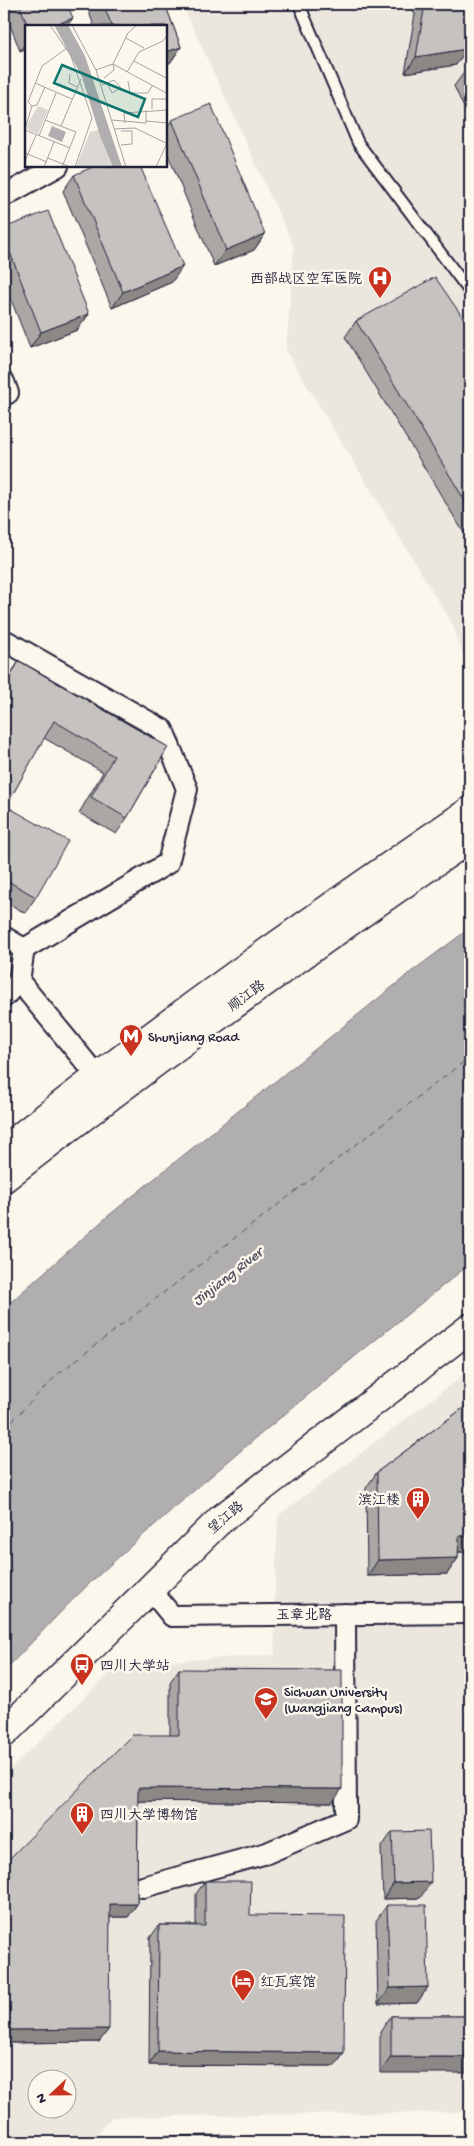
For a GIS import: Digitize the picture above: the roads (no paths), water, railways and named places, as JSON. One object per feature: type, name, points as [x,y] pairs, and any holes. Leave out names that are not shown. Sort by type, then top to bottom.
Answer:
[{"type":"main road","name":"顺江路","points":[[4,1150],[97,1076],[330,907],[470,811]]},
{"type":"main road","name":"顺江路","points":[[4,1178],[84,1115],[232,1005],[357,915],[470,838]]},
{"type":"main road","name":"望江路","points":[[4,1733],[220,1519],[470,1328]]},
{"type":"street","points":[[4,196],[54,168]]},
{"type":"street","points":[[4,382],[8,393],[4,395]]},
{"type":"street","points":[[4,640],[163,730],[187,789],[168,863],[24,949]]},
{"type":"street","points":[[4,937],[24,949]]},
{"type":"street","points":[[4,998],[19,981],[24,949]]},
{"type":"street","points":[[19,981],[97,1076]]},
{"type":"street","name":"玉章北路","points":[[150,1589],[172,1616],[470,1613]]},
{"type":"street","points":[[143,1887],[267,1852],[346,1818],[345,1614]]},
{"type":"lane","points":[[299,4],[358,143],[470,292]]},
{"type":"water","name":"Jinjiang River","points":[[470,928],[470,1264],[325,1381],[183,1500],[91,1582],[4,1671],[4,1308],[108,1216],[411,972]]},
{"type":"place","name":"西部战区空军医院","points":[[380,299]]},
{"type":"place","name":"Shunjiang Road","points":[[131,1057]]},
{"type":"place","name":"滨江楼","points":[[418,1520]]},
{"type":"place","name":"四川大学站","points":[[82,1686]]},
{"type":"place","name":"Sichuan University (Wangjiang Campus)","points":[[266,1720]]},
{"type":"place","name":"四川大学博物馆","points":[[82,1835]]},
{"type":"place","name":"红瓦宾馆","points":[[243,2002]]}]
